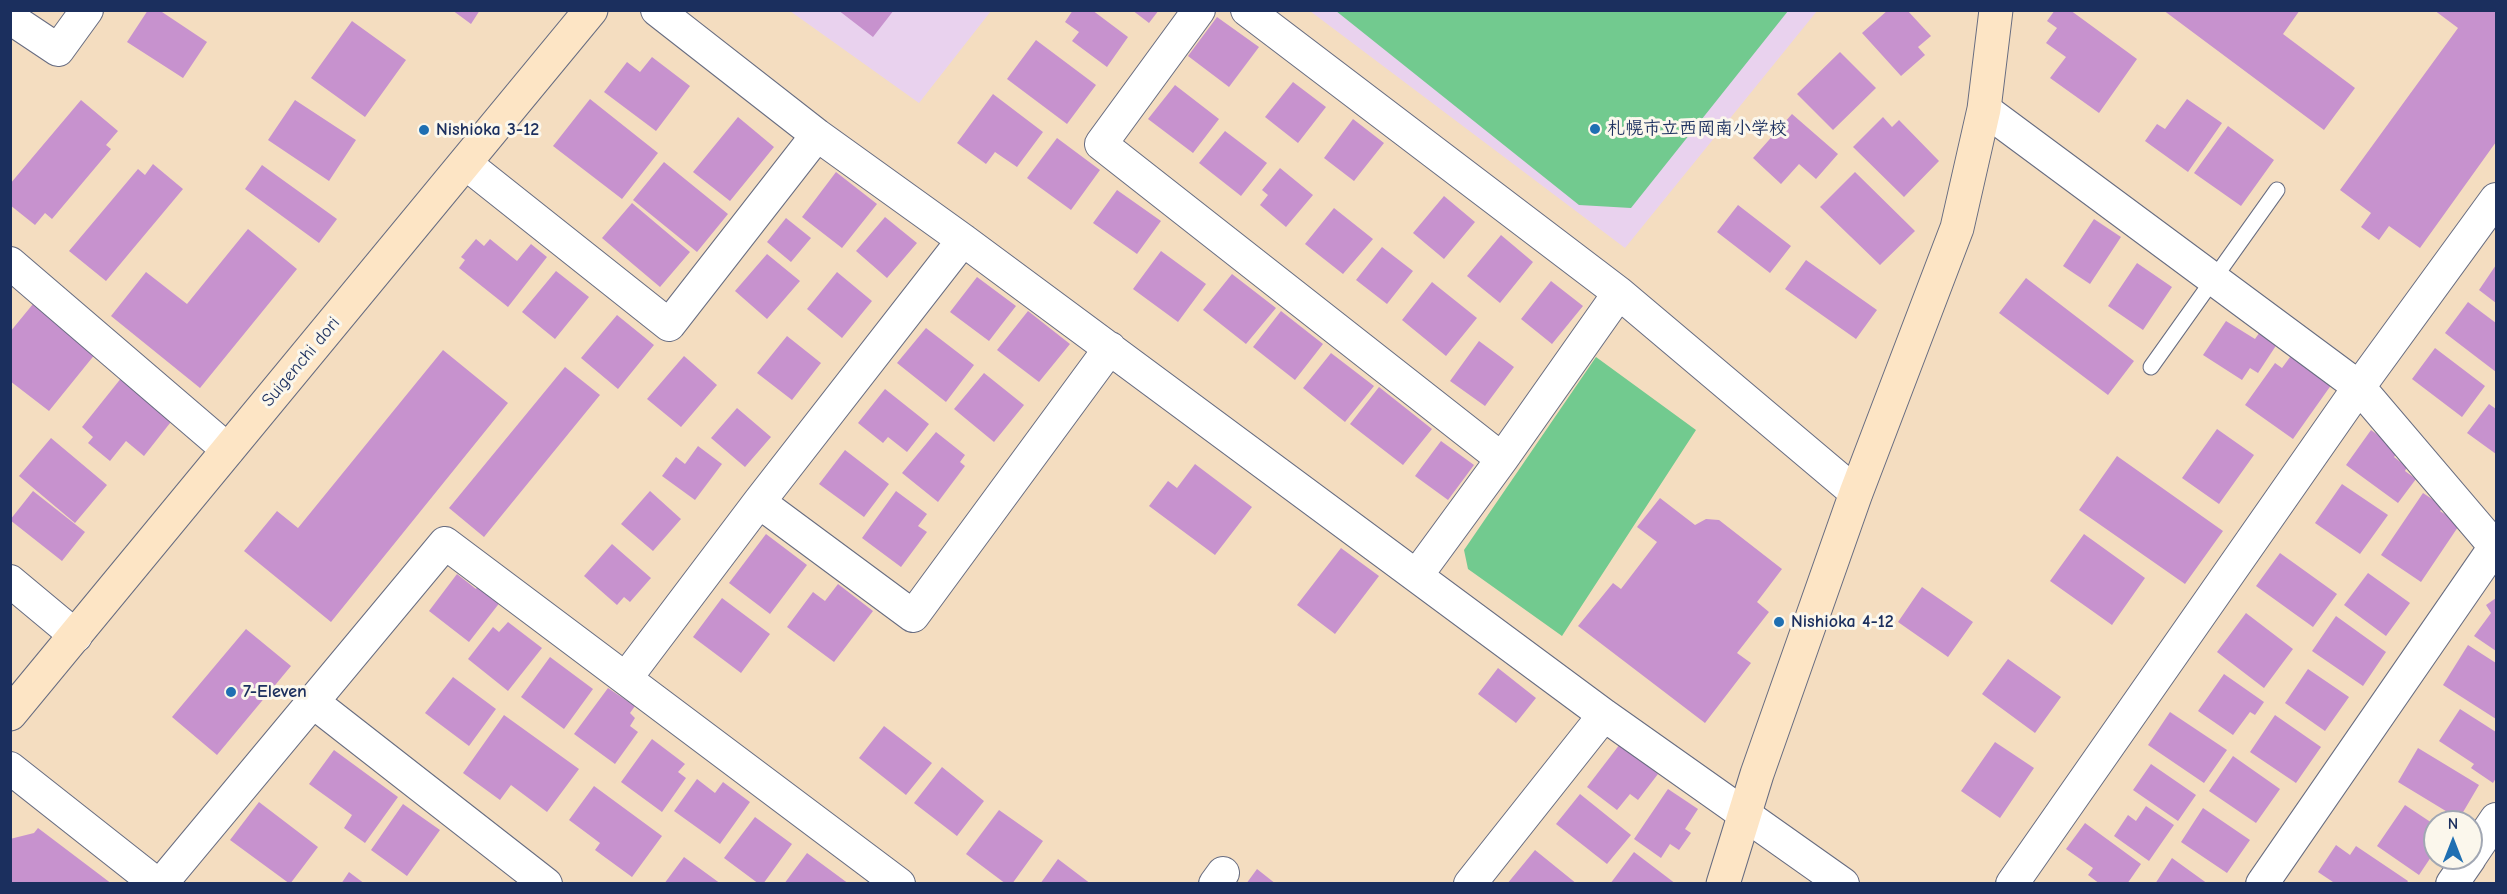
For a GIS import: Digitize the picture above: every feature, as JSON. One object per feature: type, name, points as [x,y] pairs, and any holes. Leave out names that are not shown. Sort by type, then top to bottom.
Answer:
[{"type":"street","points":[[10,18],[58,50],[87,10]]},
{"type":"street","name":"Suigenchi dori","points":[[10,714],[591,10]]},
{"type":"street","points":[[657,10],[817,135],[1110,348],[1604,715],[1843,884]]},
{"type":"street","points":[[1198,10],[1101,144],[1502,459]]},
{"type":"street","points":[[1247,10],[1619,293],[1856,493]]},
{"type":"street","points":[[1723,884],[1744,812],[1856,493],[1957,228],[1984,109],[1996,10]]},
{"type":"street","points":[[1984,109],[2359,387],[2496,547],[2262,884]]},
{"type":"street","points":[[465,163],[669,326],[817,135]]},
{"type":"street","points":[[2012,884],[2359,387],[2496,199]]},
{"type":"street","points":[[626,678],[759,502],[963,240]]},
{"type":"street","points":[[10,263],[228,450]]},
{"type":"street","points":[[1417,575],[1619,293]]},
{"type":"street","points":[[759,502],[913,616],[1110,348]]},
{"type":"street","points":[[10,768],[159,884],[445,543],[898,884]]},
{"type":"street","points":[[10,581],[76,636]]},
{"type":"street","points":[[313,702],[546,884]]},
{"type":"street","points":[[1470,884],[1604,715]]},
{"type":"street","points":[[2452,884],[2463,870]]},
{"type":"lane","points":[[2151,366],[2277,190]]},
{"type":"shaded area","points":[[790,11],[991,11],[919,103]]},
{"type":"shaded area","name":"札幌市立西岡南小学校","points":[[1310,11],[1817,11],[1625,248]]},
{"type":"green space","name":"札幌市立西岡南小学校","points":[[1336,11],[1788,11],[1631,208],[1579,205]]},
{"type":"green space","points":[[1596,357],[1696,430],[1562,636],[1468,569],[1464,550]]},
{"type":"building","points":[[148,10],[159,10],[207,42],[183,78],[127,42]]},
{"type":"building","points":[[452,10],[480,10],[471,24]]},
{"type":"building","points":[[838,10],[894,10],[873,37]]},
{"type":"building","points":[[1073,10],[1092,10],[1128,37],[1107,67],[1072,41],[1079,32],[1065,22]]},
{"type":"building","points":[[1132,10],[1159,10],[1149,23]]},
{"type":"building","points":[[1888,10],[1907,10],[1931,36],[1918,47],[1925,55],[1901,76],[1862,33]]},
{"type":"building","points":[[2055,10],[2070,10],[2137,59],[2099,113],[2050,78],[2066,57],[2046,43],[2057,28],[2047,21]]},
{"type":"building","points":[[2163,10],[2300,10],[2283,34],[2355,88],[2324,130]]},
{"type":"building","points":[[2434,10],[2496,10],[2496,142],[2420,248],[2389,226],[2379,240],[2361,227],[2371,213],[2340,190],[2458,28]]},
{"type":"building","points":[[1217,17],[1259,47],[1229,87],[1188,56]]},
{"type":"building","points":[[352,21],[406,60],[365,117],[311,78]]},
{"type":"building","points":[[1036,40],[1096,85],[1067,124],[1007,79]]},
{"type":"building","points":[[1840,52],[1876,88],[1833,130],[1797,94]]},
{"type":"building","points":[[652,57],[690,86],[656,131],[604,92],[627,62],[640,72]]},
{"type":"building","points":[[1293,82],[1326,107],[1298,143],[1265,117]]},
{"type":"building","points":[[1175,85],[1219,119],[1193,153],[1148,119]]},
{"type":"building","points":[[993,94],[1043,132],[1017,167],[995,152],[986,164],[957,143]]},
{"type":"building","points":[[590,99],[658,153],[622,199],[553,146]]},
{"type":"building","points":[[2187,99],[2222,123],[2188,172],[2145,141],[2157,124],[2165,129]]},
{"type":"building","points":[[81,100],[118,131],[106,145],[111,149],[52,219],[45,213],[35,225],[10,205],[10,184]]},
{"type":"building","points":[[295,100],[356,140],[329,181],[268,140]]},
{"type":"building","points":[[1792,114],[1838,154],[1816,179],[1799,164],[1781,184],[1753,158]]},
{"type":"building","points":[[738,117],[774,147],[730,201],[693,172]]},
{"type":"building","points":[[1883,117],[1892,127],[1899,120],[1939,161],[1904,197],[1853,147]]},
{"type":"building","points":[[1353,119],[1384,143],[1354,181],[1324,158]]},
{"type":"building","points":[[2228,126],[2274,160],[2241,206],[2194,173]]},
{"type":"building","points":[[1225,131],[1267,163],[1241,196],[1199,163]]},
{"type":"building","points":[[1057,138],[1100,170],[1071,210],[1027,178]]},
{"type":"building","points":[[664,162],[728,214],[697,252],[633,200]]},
{"type":"building","points":[[153,164],[183,189],[106,281],[69,251],[138,169],[145,175]]},
{"type":"building","points":[[262,165],[337,219],[319,243],[245,189]]},
{"type":"building","points":[[1280,168],[1313,195],[1286,227],[1260,205],[1268,195],[1262,190]]},
{"type":"building","points":[[836,172],[877,204],[842,248],[802,217]]},
{"type":"building","points":[[1855,172],[1915,231],[1880,265],[1820,207]]},
{"type":"building","points":[[1117,190],[1161,221],[1137,254],[1093,223]]},
{"type":"building","points":[[1444,196],[1475,222],[1444,259],[1413,233]]},
{"type":"building","points":[[632,203],[690,252],[660,287],[602,238]]},
{"type":"building","points":[[1738,205],[1791,246],[1770,273],[1717,232]]},
{"type":"building","points":[[1334,208],[1373,239],[1343,274],[1305,244]]},
{"type":"building","points":[[885,217],[917,243],[887,278],[856,251]]},
{"type":"building","points":[[786,218],[811,238],[791,262],[767,242]]},
{"type":"building","points":[[2094,219],[2121,237],[2090,284],[2063,266]]},
{"type":"building","points":[[248,229],[297,269],[200,388],[111,316],[146,272],[187,304]]},
{"type":"building","points":[[1501,235],[1533,262],[1500,303],[1467,276]]},
{"type":"building","points":[[476,239],[484,246],[490,239],[517,261],[531,244],[547,257],[508,307],[459,268],[465,260],[461,257]]},
{"type":"building","points":[[1382,247],[1413,271],[1387,304],[1356,280]]},
{"type":"building","points":[[1161,251],[1206,284],[1178,322],[1133,289]]},
{"type":"building","points":[[767,254],[800,281],[767,319],[735,291]]},
{"type":"building","points":[[1806,260],[1877,310],[1856,339],[1785,289]]},
{"type":"building","points":[[2137,263],[2172,287],[2143,330],[2108,306]]},
{"type":"building","points":[[2496,265],[2496,303],[2479,290]]},
{"type":"building","points":[[556,271],[589,297],[555,339],[522,312]]},
{"type":"building","points":[[837,272],[872,301],[842,338],[807,309]]},
{"type":"building","points":[[1232,274],[1276,308],[1246,344],[1203,310]]},
{"type":"building","points":[[977,277],[1016,306],[989,341],[950,312]]},
{"type":"building","points":[[2026,278],[2134,361],[2108,395],[1999,313]]},
{"type":"building","points":[[1551,281],[1583,306],[1552,344],[1521,319]]},
{"type":"building","points":[[1432,282],[1477,318],[1446,356],[1402,320]]},
{"type":"building","points":[[2468,302],[2496,323],[2496,372],[2445,333]]},
{"type":"building","points":[[33,304],[96,353],[49,411],[10,381],[10,332]]},
{"type":"building","points":[[1028,311],[1070,344],[1039,382],[997,350]]},
{"type":"building","points":[[1281,311],[1323,344],[1295,380],[1253,347]]},
{"type":"building","points":[[617,315],[654,345],[618,389],[581,358]]},
{"type":"building","points":[[2226,321],[2255,339],[2262,329],[2279,341],[2258,373],[2250,368],[2242,380],[2203,355]]},
{"type":"building","points":[[926,328],[974,365],[946,402],[897,363]]},
{"type":"building","points":[[787,336],[821,363],[792,400],[757,373]]},
{"type":"building","points":[[1479,341],[1514,367],[1485,406],[1450,381]]},
{"type":"building","points":[[2435,348],[2485,386],[2462,417],[2412,379]]},
{"type":"building","points":[[443,350],[508,403],[331,622],[244,551],[277,511],[298,528]]},
{"type":"building","points":[[1331,353],[1374,386],[1345,422],[1303,388]]},
{"type":"building","points":[[2293,353],[2334,381],[2293,439],[2245,405],[2275,363],[2282,368]]},
{"type":"building","points":[[684,356],[717,385],[681,427],[647,399]]},
{"type":"building","points":[[565,367],[600,395],[484,537],[449,508]]},
{"type":"building","points":[[984,373],[1024,405],[994,442],[954,409]]},
{"type":"building","points":[[122,377],[174,418],[144,456],[126,441],[110,461],[88,443],[93,437],[82,427]]},
{"type":"building","points":[[1379,387],[1432,429],[1403,465],[1350,424]]},
{"type":"building","points":[[885,389],[929,424],[907,452],[888,437],[883,443],[858,423]]},
{"type":"building","points":[[2489,404],[2496,409],[2496,454],[2467,433]]},
{"type":"building","points":[[737,408],[771,437],[745,467],[711,438]]},
{"type":"building","points":[[2217,429],[2254,455],[2219,504],[2182,478]]},
{"type":"building","points":[[2371,430],[2399,450],[2394,457],[2407,467],[2405,471],[2416,479],[2398,503],[2346,465]]},
{"type":"building","points":[[936,432],[965,455],[960,462],[965,466],[938,502],[902,473]]},
{"type":"building","points":[[51,438],[107,485],[75,523],[19,476]]},
{"type":"building","points":[[1441,441],[1474,465],[1448,500],[1415,476]]},
{"type":"building","points":[[698,446],[722,464],[695,500],[662,476],[676,457],[685,464]]},
{"type":"building","points":[[845,450],[889,484],[864,517],[819,484]]},
{"type":"building","points":[[2117,456],[2223,531],[2185,584],[2079,510]]},
{"type":"building","points":[[1195,464],[1252,507],[1215,555],[1149,506],[1168,481],[1177,488]]},
{"type":"building","points":[[2342,484],[2388,515],[2360,554],[2315,523]]},
{"type":"building","points":[[33,491],[85,532],[62,561],[10,520]]},
{"type":"building","points":[[650,491],[681,519],[653,551],[621,524]]},
{"type":"building","points":[[896,491],[927,514],[918,526],[927,532],[901,567],[862,538]]},
{"type":"building","points":[[2423,493],[2444,507],[2440,511],[2460,524],[2421,582],[2381,555]]},
{"type":"building","points":[[1660,498],[1695,525],[1706,519],[1719,520],[1782,569],[1757,602],[1769,612],[1737,653],[1751,663],[1705,723],[1578,626],[1613,583],[1621,589],[1657,542],[1637,527]]},
{"type":"building","points":[[766,534],[807,565],[770,614],[729,583]]},
{"type":"building","points":[[2084,534],[2145,578],[2112,625],[2050,581]]},
{"type":"building","points":[[612,544],[651,578],[630,602],[624,597],[617,605],[584,576]]},
{"type":"building","points":[[1341,548],[1379,576],[1335,634],[1297,605]]},
{"type":"building","points":[[2280,553],[2337,594],[2313,627],[2256,586]]},
{"type":"building","points":[[2368,573],[2410,603],[2386,636],[2344,605]]},
{"type":"building","points":[[457,574],[476,589],[479,584],[501,601],[469,642],[429,611]]},
{"type":"building","points":[[838,584],[873,611],[834,662],[787,627],[813,592],[825,601]]},
{"type":"building","points":[[1922,587],[1973,622],[1948,657],[1898,622]]},
{"type":"building","points":[[722,598],[770,634],[741,673],[693,637]]},
{"type":"building","points":[[2496,598],[2496,651],[2474,636],[2491,613],[2486,605]]},
{"type":"building","points":[[2246,613],[2293,649],[2264,688],[2217,652]]},
{"type":"building","points":[[2336,616],[2386,652],[2363,686],[2312,651]]},
{"type":"building","points":[[508,622],[542,648],[508,691],[468,659],[493,627],[499,632]]},
{"type":"building","name":"7-Eleven","points":[[246,629],[291,666],[217,755],[172,717]]},
{"type":"building","points":[[2468,645],[2496,663],[2496,719],[2443,685]]},
{"type":"building","points":[[550,657],[593,689],[564,729],[521,697]]},
{"type":"building","points":[[2008,659],[2061,697],[2035,733],[1982,694]]},
{"type":"building","points":[[1498,668],[1536,698],[1516,723],[1478,694]]},
{"type":"building","points":[[2308,669],[2349,697],[2325,731],[2285,703]]},
{"type":"building","points":[[2224,674],[2264,702],[2255,715],[2250,712],[2233,735],[2198,711]]},
{"type":"building","points":[[453,677],[496,709],[469,746],[425,713]]},
{"type":"building","points":[[608,688],[635,706],[630,713],[635,718],[630,726],[638,732],[615,764],[574,734]]},
{"type":"building","points":[[2460,709],[2496,732],[2496,778],[2493,783],[2471,768],[2474,764],[2439,741]]},
{"type":"building","points":[[2170,712],[2227,750],[2204,783],[2148,745]]},
{"type":"building","points":[[504,715],[579,769],[547,812],[511,785],[500,800],[463,773]]},
{"type":"building","points":[[2275,715],[2321,747],[2296,783],[2250,752]]},
{"type":"building","points":[[884,726],[932,763],[906,795],[859,758]]},
{"type":"building","points":[[652,739],[685,764],[678,772],[686,778],[662,812],[621,782]]},
{"type":"building","points":[[1995,742],[2034,768],[2000,818],[1961,791]]},
{"type":"building","points":[[1620,744],[1658,774],[1638,800],[1630,794],[1617,810],[1587,787]]},
{"type":"building","points":[[2418,748],[2479,785],[2464,810],[2444,810],[2398,782]]},
{"type":"building","points":[[334,750],[398,797],[365,843],[344,828],[352,815],[309,784]]},
{"type":"building","points":[[2233,756],[2280,789],[2256,823],[2209,791]]},
{"type":"building","points":[[2151,764],[2196,795],[2178,821],[2133,790]]},
{"type":"building","points":[[942,767],[984,801],[957,836],[914,803]]},
{"type":"building","points":[[697,779],[715,793],[723,782],[750,802],[720,844],[674,811]]},
{"type":"building","points":[[594,786],[662,836],[632,877],[595,850],[600,843],[569,820]]},
{"type":"building","points":[[1668,789],[1698,809],[1685,829],[1691,833],[1679,850],[1670,844],[1661,858],[1634,839]]},
{"type":"building","points":[[1580,794],[1631,835],[1607,864],[1556,824]]},
{"type":"building","points":[[259,802],[318,847],[290,884],[230,840]]},
{"type":"building","points":[[403,804],[440,830],[407,876],[371,850]]},
{"type":"building","points":[[2405,805],[2423,817],[2423,869],[2419,875],[2377,846]]},
{"type":"building","points":[[2146,806],[2174,825],[2149,861],[2114,836],[2128,815],[2136,821]]},
{"type":"building","points":[[2203,808],[2250,840],[2227,873],[2181,842]]},
{"type":"building","points":[[999,810],[1043,841],[1012,884],[1006,884],[966,854]]},
{"type":"building","points":[[755,817],[792,844],[763,884],[759,884],[724,858]]},
{"type":"building","points":[[2085,823],[2141,864],[2127,884],[2100,884],[2088,875],[2093,868],[2066,849]]},
{"type":"building","points":[[38,828],[112,884],[10,884],[10,839],[34,833]]},
{"type":"building","points":[[2336,845],[2350,855],[2356,846],[2408,881],[2406,884],[2336,884],[2318,872]]},
{"type":"building","points":[[1535,850],[1577,884],[1507,884]]},
{"type":"building","points":[[1634,852],[1676,884],[1610,884]]},
{"type":"building","points":[[807,853],[849,884],[784,884]]},
{"type":"building","points":[[684,857],[721,884],[664,884]]},
{"type":"building","points":[[2172,858],[2208,884],[2155,884]]},
{"type":"building","points":[[1058,859],[1091,884],[1040,884]]},
{"type":"building","points":[[1257,869],[1276,884],[1246,884]]},
{"type":"building","points":[[349,872],[365,884],[341,884]]},
{"type":"place","name":"札幌市立西岡南小学校","points":[[1595,129]]},
{"type":"place","name":"Nishioka 3-12","points":[[424,130]]},
{"type":"place","name":"Nishioka 4-12","points":[[1779,622]]},
{"type":"place","name":"7-Eleven","points":[[231,692]]}]
